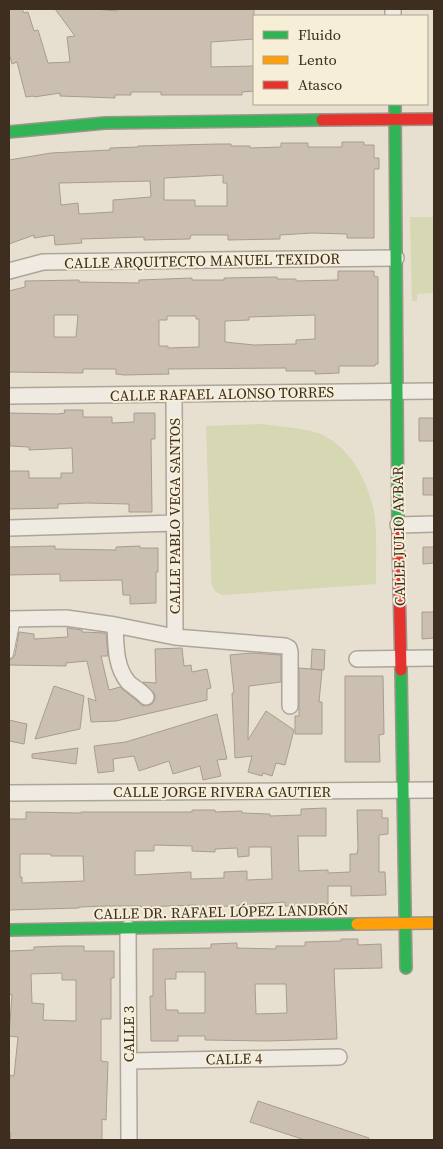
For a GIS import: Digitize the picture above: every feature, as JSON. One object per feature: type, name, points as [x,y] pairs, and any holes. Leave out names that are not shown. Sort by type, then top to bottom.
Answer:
[{"type":"street","name":"CALLE JULIO AYBAR","points":[[395,105],[398,525],[406,968]]},
{"type":"street","points":[[9,132],[105,123],[434,119]]},
{"type":"street","name":"CALLE ARQUITECTO MANUEL TEXIDOR","points":[[9,271],[43,262],[396,258]]},
{"type":"street","name":"CALLE RAFAEL ALONSO TORRES","points":[[9,396],[434,391]]},
{"type":"street","name":"CALLE PABLO VEGA SANTOS","points":[[174,394],[175,637]]},
{"type":"street","points":[[9,528],[175,522]]},
{"type":"street","points":[[398,525],[434,524]]},
{"type":"street","points":[[12,619],[66,618],[115,625],[175,637],[285,646],[289,648],[290,652],[290,706]]},
{"type":"street","points":[[115,625],[117,661],[129,682],[146,697]]},
{"type":"street","points":[[356,658],[434,658]]},
{"type":"street","name":"CALLE JORGE RIVERA GAUTIER","points":[[9,793],[434,790]]},
{"type":"street","name":"CALLE DR. RAFAEL LÓPEZ LANDRÓN","points":[[9,930],[434,923]]},
{"type":"street","name":"CALLE 3","points":[[128,928],[130,1061],[128,1140]]},
{"type":"street","name":"CALLE 4","points":[[130,1061],[339,1057]]},
{"type":"lane","points":[[9,654],[12,619]]},
{"type":"green space","points":[[410,217],[434,217],[434,293],[417,294],[417,301],[412,301]]},
{"type":"green space","points":[[263,424],[302,429],[323,435],[334,442],[352,460],[365,482],[373,507],[376,535],[376,584],[223,595],[215,590],[211,579],[206,426]]},
{"type":"building","points":[[9,9],[22,9],[24,13],[28,12],[34,31],[38,30],[48,63],[70,62],[67,37],[75,36],[55,9],[117,11],[117,9],[254,9],[253,39],[211,42],[211,67],[253,66],[253,91],[242,92],[242,95],[161,95],[161,92],[131,92],[131,95],[115,95],[115,98],[60,96],[60,93],[26,97],[17,62],[12,64],[9,53]]},
{"type":"building","points":[[342,142],[364,142],[364,145],[374,145],[374,158],[379,158],[379,169],[374,169],[374,238],[347,238],[347,234],[312,233],[280,235],[280,239],[228,240],[228,235],[191,235],[190,239],[144,240],[144,237],[81,239],[82,243],[55,245],[54,235],[34,238],[34,235],[9,244],[9,160],[51,153],[110,150],[110,148],[138,146],[231,144],[231,146],[250,146],[250,148],[281,147],[281,143],[308,143],[308,147],[342,147]],"holes":[[[223,175],[223,183],[227,183],[227,206],[195,206],[195,200],[164,200],[164,178]],[[150,181],[151,197],[113,200],[113,212],[79,214],[78,203],[61,205],[59,183]]]},
{"type":"building","points":[[338,271],[374,271],[374,276],[378,277],[378,364],[375,364],[375,366],[339,366],[339,373],[315,374],[315,371],[286,371],[286,368],[168,369],[169,374],[124,375],[116,374],[116,369],[83,369],[83,373],[9,372],[9,291],[25,287],[25,281],[79,280],[79,282],[139,283],[139,280],[192,278],[192,280],[224,280],[224,278],[277,277],[277,279],[296,279],[296,281],[338,280]],"holes":[[[54,315],[78,315],[76,337],[54,337]],[[315,315],[315,339],[296,340],[296,344],[254,345],[225,342],[225,321],[249,320],[249,317]],[[167,316],[196,316],[196,319],[199,319],[199,347],[168,348],[168,346],[159,346],[159,320],[167,320]]]},
{"type":"building","points":[[64,410],[83,410],[83,417],[112,417],[112,423],[134,422],[134,413],[155,413],[155,439],[151,439],[152,512],[129,512],[129,504],[87,503],[58,504],[58,508],[9,509],[9,471],[29,471],[29,478],[61,478],[61,473],[73,473],[72,448],[29,450],[29,447],[10,446],[9,413],[57,414],[65,413]]},
{"type":"building","points":[[419,418],[434,418],[434,441],[419,441]]},
{"type":"building","points":[[423,478],[434,478],[434,495],[423,495]]},
{"type":"building","points":[[55,546],[55,549],[116,550],[116,547],[140,546],[140,548],[158,548],[156,603],[130,604],[130,595],[123,595],[122,580],[60,581],[60,574],[9,575],[9,547]]},
{"type":"building","points":[[423,547],[434,547],[434,563],[423,564]]},
{"type":"building","points":[[422,612],[434,612],[434,638],[422,639]]},
{"type":"building","points":[[67,628],[82,630],[82,632],[106,633],[108,656],[101,656],[109,690],[120,687],[143,706],[152,704],[155,694],[143,682],[156,683],[155,649],[182,648],[184,666],[191,665],[192,672],[207,669],[211,688],[207,689],[207,700],[116,721],[91,722],[88,698],[96,701],[87,661],[66,663],[66,666],[9,665],[9,660],[15,655],[19,632],[34,634],[34,639],[68,637]]},
{"type":"building","points":[[312,649],[325,650],[324,670],[311,669]]},
{"type":"building","points":[[251,653],[281,655],[281,682],[249,686],[248,740],[266,711],[294,730],[285,765],[276,763],[272,776],[263,773],[262,776],[248,772],[252,756],[235,758],[232,693],[234,693],[230,655]]},
{"type":"building","points":[[299,668],[322,670],[319,702],[322,702],[322,734],[295,734],[295,716],[299,716]]},
{"type":"building","points":[[345,676],[383,676],[384,734],[379,735],[380,762],[345,762]]},
{"type":"building","points":[[54,686],[84,696],[80,729],[35,739]]},
{"type":"building","points":[[217,714],[227,759],[217,760],[221,776],[203,780],[200,766],[173,774],[169,761],[139,771],[134,756],[113,759],[114,771],[98,773],[94,746],[126,742]]},
{"type":"building","points":[[9,720],[27,724],[24,744],[9,741]]},
{"type":"building","points":[[78,748],[76,764],[32,758],[32,754]]},
{"type":"building","points":[[326,808],[326,836],[298,836],[299,871],[328,870],[328,873],[350,872],[350,854],[357,854],[358,848],[357,810],[382,810],[382,818],[388,818],[388,834],[379,835],[379,872],[385,872],[386,895],[351,896],[351,886],[328,886],[328,904],[302,904],[302,906],[285,906],[285,902],[215,907],[197,907],[197,905],[107,906],[9,910],[9,819],[26,819],[26,812],[192,812],[192,810],[215,810],[215,812],[242,811],[242,813],[270,814],[270,816],[301,815],[301,809]],"holes":[[[154,845],[192,846],[192,851],[215,852],[215,849],[237,848],[238,857],[249,856],[249,847],[271,847],[272,879],[247,880],[247,871],[224,872],[224,878],[191,879],[191,872],[135,875],[135,851],[154,851]],[[20,854],[83,856],[84,881],[22,883],[22,877],[20,877]]]},
{"type":"building","points":[[341,939],[358,939],[358,945],[381,944],[382,968],[334,969],[337,1039],[205,1040],[205,1036],[178,1036],[178,1041],[151,1041],[150,996],[153,996],[153,949],[211,948],[211,944],[237,943],[237,948],[276,949],[276,946],[305,946],[305,942],[341,941]],"holes":[[[176,972],[205,972],[205,1013],[178,1013],[178,1010],[166,1010],[165,979],[176,979]],[[255,984],[286,984],[287,1013],[256,1014]]]},
{"type":"building","points":[[84,946],[84,951],[114,951],[114,978],[111,978],[111,1019],[101,1019],[101,1061],[108,1062],[106,1120],[102,1119],[102,1140],[10,1140],[10,1075],[14,1076],[18,1037],[9,1036],[12,994],[9,995],[9,951],[34,950],[34,947]],"holes":[[[62,973],[62,980],[76,980],[76,1021],[43,1020],[44,1004],[32,1003],[31,974]]]},
{"type":"building","points":[[258,1101],[369,1138],[369,1140],[305,1140],[250,1122]]},
{"type":"traffic: fast","points":[[395,105],[398,535]]},
{"type":"traffic: fast","points":[[9,132],[105,123],[322,120]]},
{"type":"traffic: fast","points":[[401,670],[406,968]]},
{"type":"traffic: fast","points":[[9,930],[357,924]]},
{"type":"traffic: slow","points":[[357,924],[434,923]]},
{"type":"traffic: jam","points":[[322,120],[434,119]]},
{"type":"traffic: jam","points":[[398,535],[401,670]]}]
